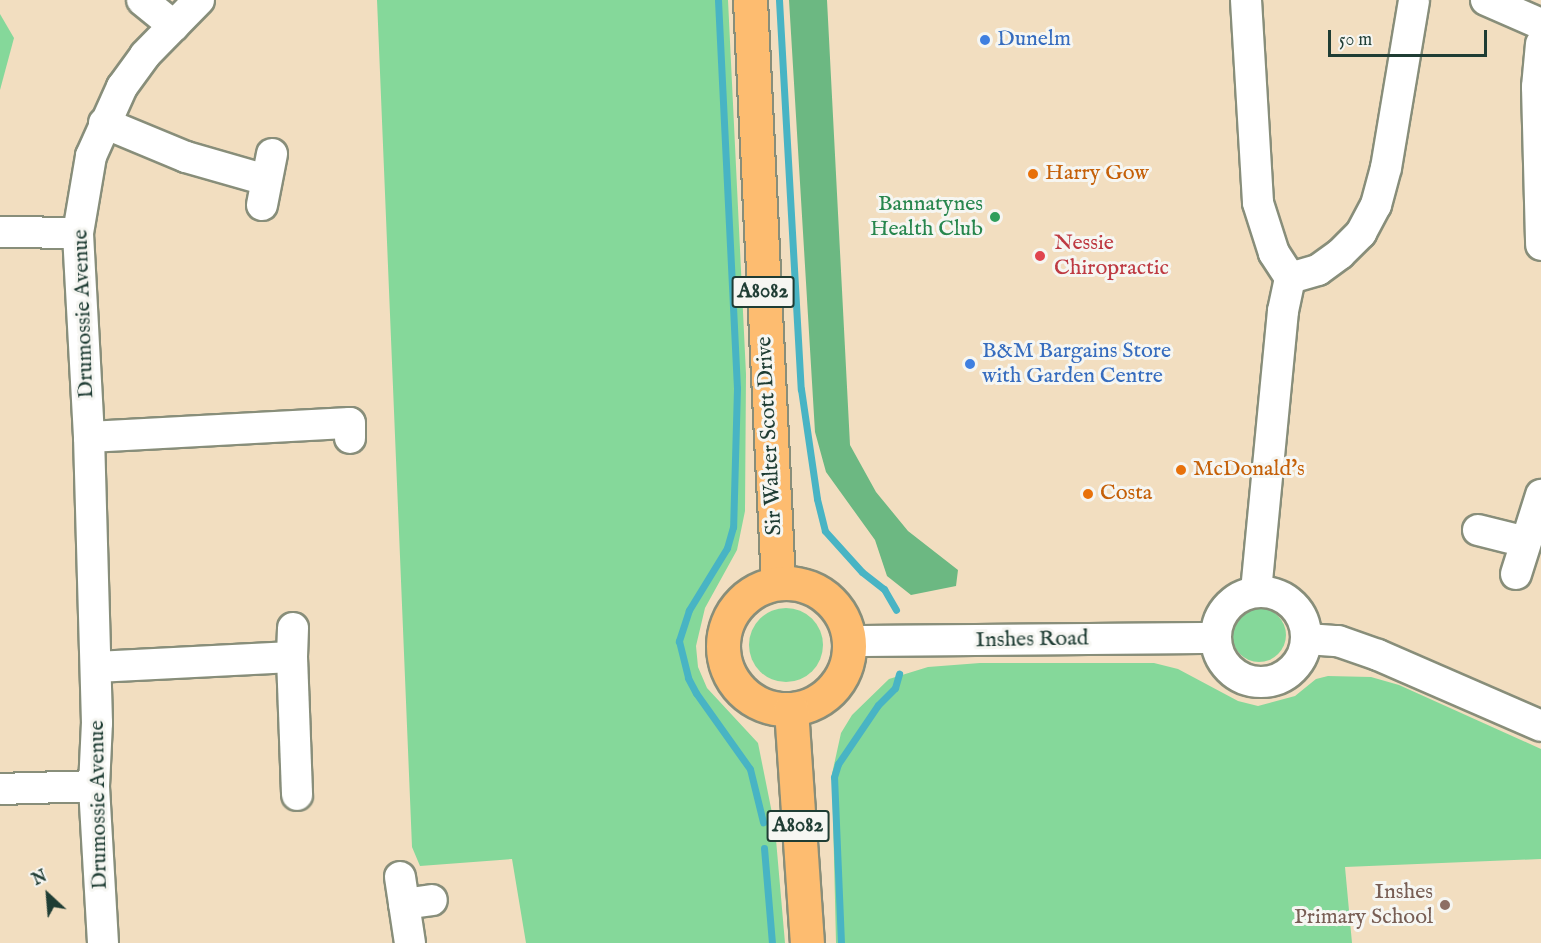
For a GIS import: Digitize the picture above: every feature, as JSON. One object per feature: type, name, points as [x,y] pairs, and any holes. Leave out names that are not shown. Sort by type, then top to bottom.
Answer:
[{"type":"main road","name":"Sir Walter Scott Drive","points":[[750,0],[777,583]]},
{"type":"main road","points":[[777,583],[798,584],[817,591],[833,604],[844,621],[849,640],[848,660],[840,679],[827,694],[810,704],[791,709],[771,707],[739,688],[728,671],[723,652],[731,615],[751,594],[777,583]]},
{"type":"main road","name":"A8082","points":[[791,709],[807,943]]},
{"type":"street","points":[[142,0],[174,26]]},
{"type":"street","name":"Drumossie Avenue","points":[[103,943],[94,786],[96,667],[78,233],[91,156],[122,87],[199,0]]},
{"type":"street","points":[[1246,0],[1258,203],[1274,252],[1290,278],[1283,311],[1256,592]]},
{"type":"street","points":[[1290,278],[1318,270],[1341,254],[1361,233],[1376,205],[1386,168],[1414,0]]},
{"type":"street","points":[[1486,0],[1541,24]]},
{"type":"street","points":[[1541,44],[1537,87],[1541,245]]},
{"type":"street","points":[[104,123],[186,157],[267,180]]},
{"type":"street","points":[[0,232],[78,233]]},
{"type":"street","points":[[88,437],[350,423],[350,438]]},
{"type":"street","points":[[1516,574],[1541,495]]},
{"type":"street","points":[[1478,530],[1526,542]]},
{"type":"street","points":[[1256,592],[1269,592],[1292,603],[1303,620],[1306,639],[1295,667],[1283,677],[1253,682],[1226,667],[1215,638],[1217,625],[1231,602],[1256,592]]},
{"type":"street","name":"Inshes Road","points":[[849,640],[1215,638]]},
{"type":"street","points":[[1306,639],[1338,641],[1378,655],[1541,726]]},
{"type":"street","points":[[96,667],[293,643],[288,778]]},
{"type":"street","points":[[0,789],[94,786]]},
{"type":"street","points":[[410,943],[412,893]]},
{"type":"green space","points":[[377,0],[728,0],[746,374],[745,511],[737,550],[705,608],[696,646],[698,667],[707,688],[758,743],[775,828],[785,943],[526,943],[512,859],[420,866],[412,847]]},
{"type":"green space","points":[[789,0],[827,0],[850,445],[876,492],[908,531],[958,570],[956,586],[911,595],[887,576],[875,540],[826,472],[815,432]]},
{"type":"green space","points":[[0,14],[14,38],[0,90]]},
{"type":"green space","points":[[786,608],[800,611],[812,619],[820,631],[823,645],[820,659],[812,671],[800,679],[786,682],[772,679],[760,671],[752,659],[749,645],[752,631],[760,619],[772,611]]},
{"type":"green space","points":[[1254,608],[1264,608],[1274,612],[1282,620],[1286,635],[1282,650],[1274,658],[1264,662],[1254,662],[1244,658],[1236,650],[1232,640],[1232,630],[1236,620],[1244,612]]},
{"type":"green space","points":[[980,663],[1154,663],[1178,669],[1238,701],[1258,706],[1295,696],[1316,679],[1328,676],[1371,677],[1399,685],[1541,749],[1541,859],[1345,867],[1352,943],[836,943],[832,774],[841,733],[852,715],[889,679],[928,667]]},
{"type":"waterway","points":[[718,0],[737,388],[733,527],[727,548],[689,610],[679,641],[688,678],[696,693],[750,769],[763,822]]},
{"type":"waterway","points":[[779,0],[801,389],[817,499],[825,531],[862,572],[884,589],[896,610]]},
{"type":"waterway","points":[[841,943],[834,777],[838,764],[878,705],[895,688],[899,674]]},
{"type":"waterway","points":[[764,848],[772,943]]},
{"type":"place","name":"Dunelm","points":[[985,40]]},
{"type":"place","name":"Harry Gow","points":[[1033,174]]},
{"type":"place","name":"Bannatynes Health Club","points":[[995,217]]},
{"type":"place","name":"Nessie Chiropractic","points":[[1040,256]]},
{"type":"place","name":"B&M Bargains Store with Garden Centre","points":[[970,364]]},
{"type":"place","name":"McDonald's","points":[[1181,470]]},
{"type":"place","name":"Costa","points":[[1088,494]]},
{"type":"place","name":"Inshes Primary School","points":[[1445,905]]}]
